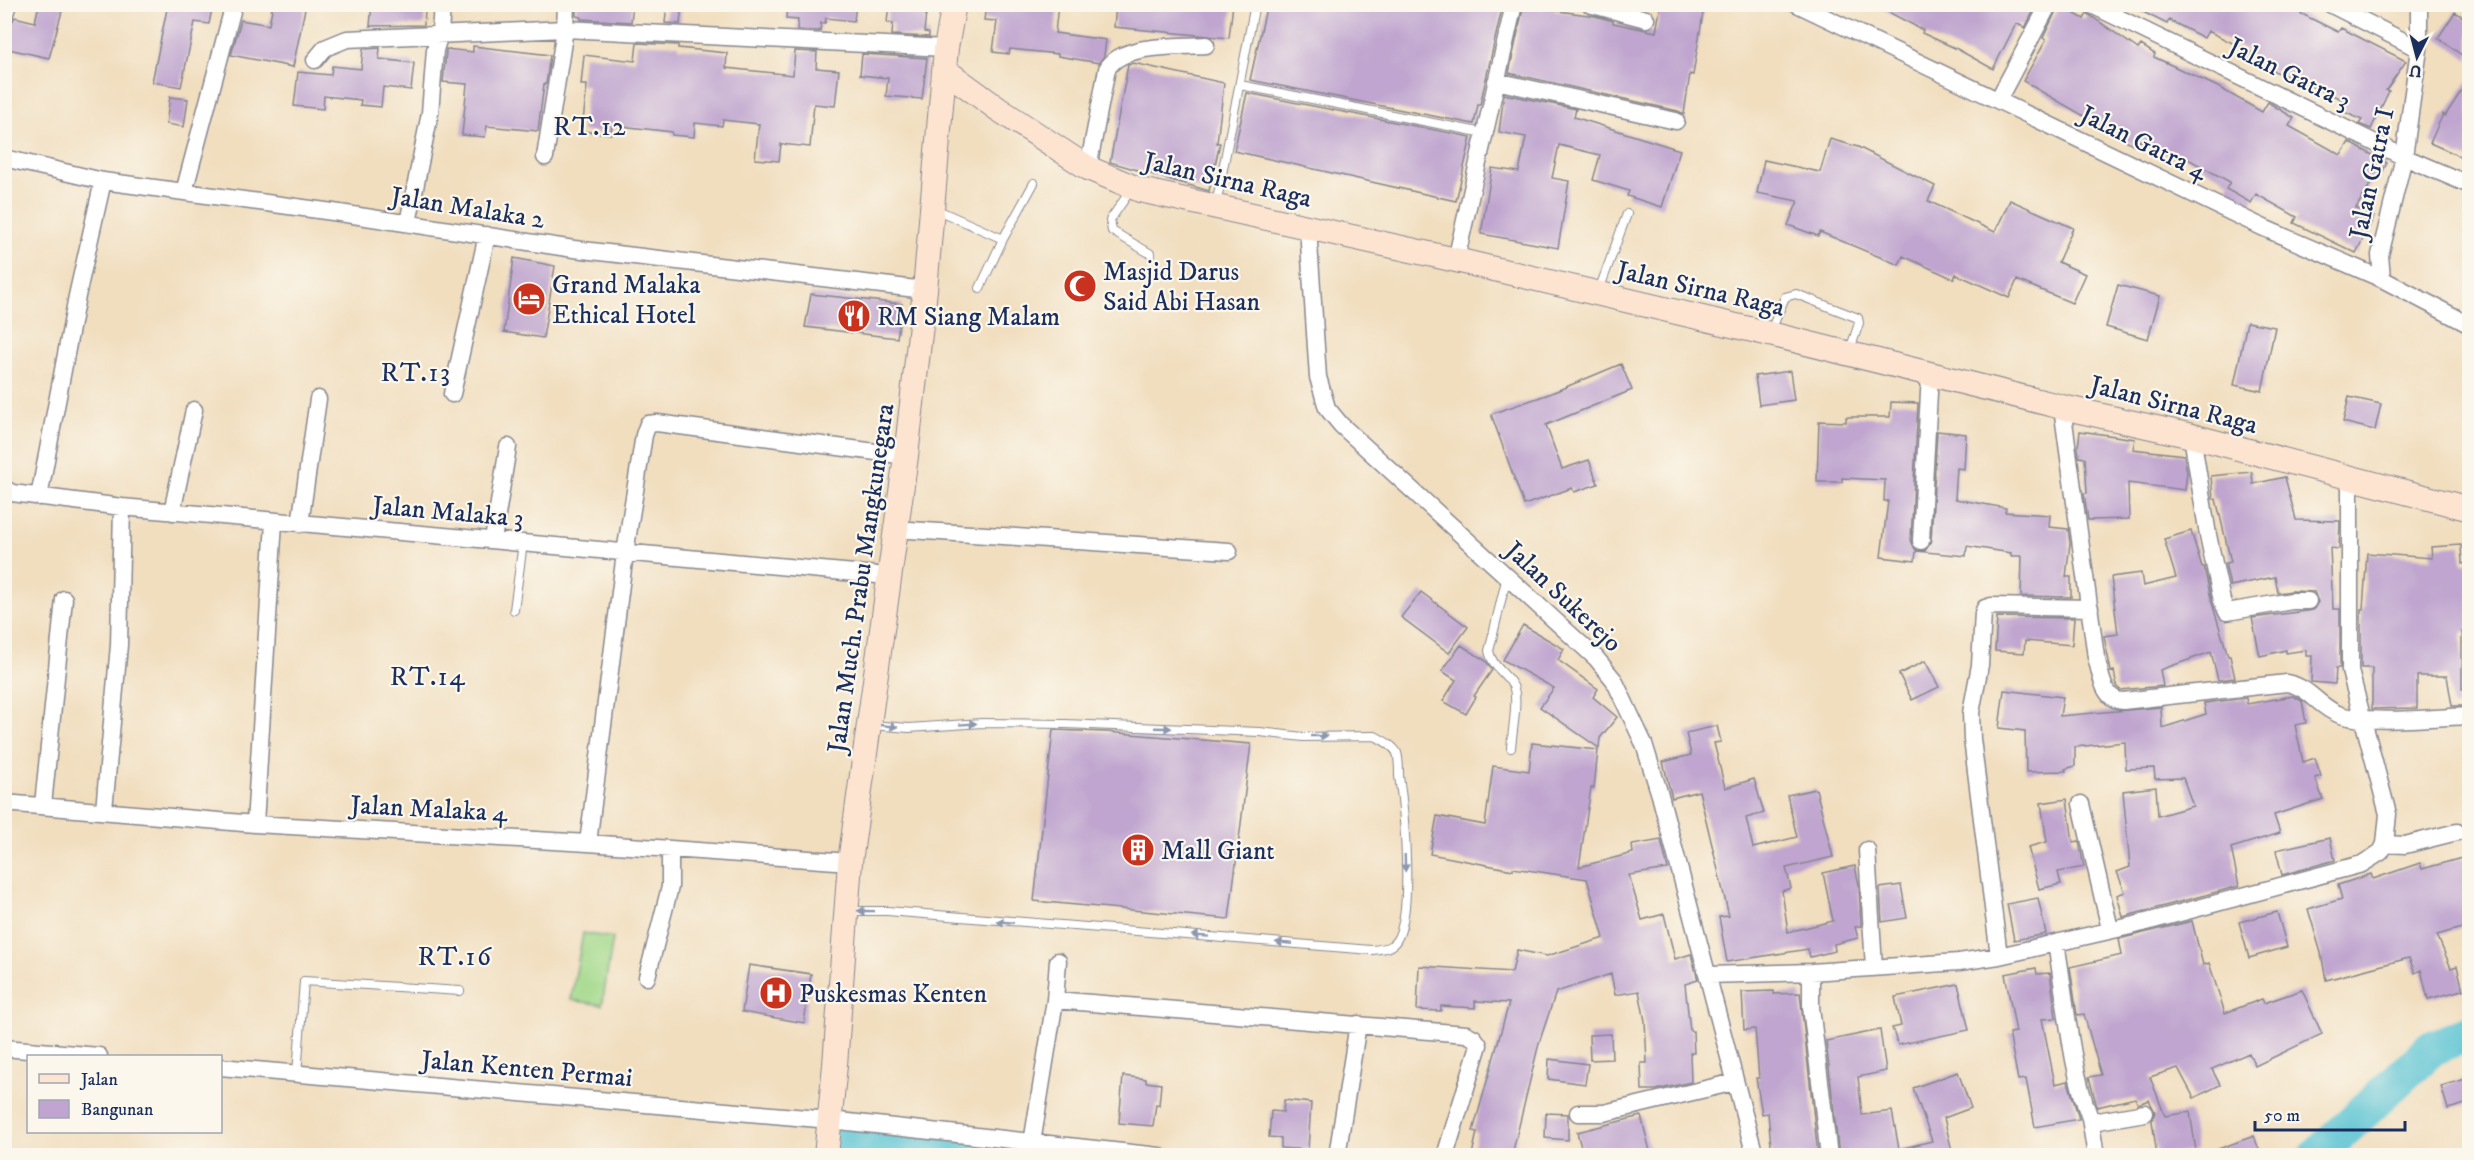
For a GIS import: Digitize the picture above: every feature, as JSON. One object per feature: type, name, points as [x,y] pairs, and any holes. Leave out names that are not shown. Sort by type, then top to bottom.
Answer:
[{"type":"street","points":[[4,16],[8,4]]},
{"type":"street","points":[[183,192],[234,4]]},
{"type":"street","points":[[408,223],[430,113],[435,50],[440,34],[442,4]]},
{"type":"street","points":[[545,157],[567,4]]},
{"type":"street","points":[[1456,260],[1514,4]]},
{"type":"street","points":[[1589,4],[1646,19]]},
{"type":"street","name":"Jalan Gatra 4","points":[[1797,4],[2264,228],[2382,279],[2469,325]]},
{"type":"street","points":[[1998,100],[2049,4]]},
{"type":"street","name":"Jalan Gatra 3","points":[[2090,4],[2404,157],[2469,185]]},
{"type":"street","points":[[2330,4],[2419,49]]},
{"type":"street","name":"Jalan Gatra I","points":[[2382,279],[2380,255],[2382,238],[2404,157],[2419,49],[2419,4]]},
{"type":"street","name":"Jalan Much. Prabu Mangkunegara","points":[[828,1155],[850,862],[894,529],[906,456],[925,290],[952,5]]},
{"type":"street","points":[[315,60],[325,48],[346,39],[565,29],[946,59]]},
{"type":"street","points":[[1088,168],[1107,69],[1112,60],[1138,50],[1206,45]]},
{"type":"street","name":"Jalan Sirna Raga","points":[[946,59],[998,109],[1088,168],[1133,188],[1456,260],[1770,334],[2062,407],[2192,436],[2469,509]]},
{"type":"street","points":[[1496,81],[1676,121]]},
{"type":"street","name":"Jalan Malaka 2","points":[[4,158],[103,181],[408,223],[574,249],[925,290]]},
{"type":"street","points":[[39,496],[77,296],[103,181]]},
{"type":"street","name":"Jalan Sukerejo","points":[[1308,228],[1318,377],[1327,408],[1341,425],[1596,658],[1614,680],[1644,744],[1755,1155]]},
{"type":"street","points":[[452,394],[487,235]]},
{"type":"street","points":[[1921,541],[1930,374]]},
{"type":"street","points":[[300,524],[318,399]]},
{"type":"street","points":[[2062,407],[2096,657],[2107,694],[2117,701],[2287,683],[2300,686],[2308,691],[2329,710],[2361,719],[2469,716]]},
{"type":"street","points":[[172,512],[194,410]]},
{"type":"street","points":[[588,843],[625,553],[644,435],[648,424],[657,423],[906,456]]},
{"type":"street","points":[[2192,436],[2208,535],[2222,601],[2227,612],[2292,601],[2308,601]]},
{"type":"street","points":[[493,540],[508,447]]},
{"type":"street","points":[[1708,975],[1874,968],[1959,962],[1999,956],[2135,925],[2362,864],[2381,852],[2385,844],[2388,814],[2350,671],[2350,477]]},
{"type":"street","name":"Jalan Malaka 3","points":[[4,488],[12,493],[172,512],[888,576]]},
{"type":"street","points":[[104,810],[119,645],[122,507]]},
{"type":"street","points":[[255,824],[274,522]]},
{"type":"street","points":[[894,529],[1229,551]]},
{"type":"street","points":[[43,805],[64,599]]},
{"type":"street","points":[[1999,956],[1972,739],[1971,713],[1980,665],[1984,608],[1991,606],[2090,608]]},
{"type":"street","name":"Jalan Malaka 4","points":[[4,803],[255,824],[588,843],[850,862]]},
{"type":"street","points":[[2081,804],[2110,929]]},
{"type":"street","points":[[2385,844],[2405,845],[2457,832]]},
{"type":"street","points":[[647,977],[670,887],[670,849]]},
{"type":"street","points":[[1867,850],[1874,968]]},
{"type":"street","points":[[2056,944],[2072,1041],[2096,1155]]},
{"type":"street","points":[[1032,1143],[1055,1000],[1058,961]]},
{"type":"street","points":[[1811,972],[1811,1007],[1829,1155]]},
{"type":"street","points":[[1055,1000],[1456,1031],[1474,1038],[1479,1045],[1444,1155]]},
{"type":"street","points":[[1337,1155],[1358,1024]]},
{"type":"street","points":[[4,1048],[87,1055]]},
{"type":"street","name":"Jalan Kenten Permai","points":[[222,1067],[830,1120],[1159,1155]]},
{"type":"street","points":[[1578,1113],[1604,1113],[1735,1082]]},
{"type":"street","points":[[2090,1118],[2098,1121],[2145,1113]]},
{"type":"lane","points":[[1215,208],[1255,4]]},
{"type":"lane","points":[[1240,85],[1484,134]]},
{"type":"lane","points":[[980,288],[1003,239],[1034,183]]},
{"type":"lane","points":[[1133,188],[1110,220],[1109,225],[1112,231],[1151,254]]},
{"type":"lane","points":[[933,208],[1003,239]]},
{"type":"lane","points":[[1598,293],[1627,214]]},
{"type":"lane","points":[[1770,334],[1785,297],[1796,294],[1858,318],[1859,323],[1849,354]]},
{"type":"lane","points":[[514,610],[523,543]]},
{"type":"lane","points":[[1507,576],[1489,651],[1491,660],[1512,685],[1515,694],[1511,748]]},
{"type":"lane","points":[[845,910],[887,911],[1371,951],[1386,948],[1395,943],[1402,929],[1406,885],[1404,817],[1397,753],[1385,741],[1375,736],[1303,736],[1260,732],[1065,724],[982,723],[909,728],[868,724]]},
{"type":"lane","points":[[297,1074],[304,981],[460,991]]},
{"type":"green space","points":[[583,933],[613,938],[602,1005],[571,1000]]},
{"type":"building","points":[[39,4],[64,4],[49,58],[4,48],[6,26],[15,17],[35,22]]},
{"type":"building","points":[[168,4],[213,4],[209,24],[195,22],[181,87],[152,82]]},
{"type":"building","points":[[273,4],[306,4],[293,67],[231,55],[241,20],[269,25]]},
{"type":"building","points":[[372,4],[390,4],[390,6],[425,10],[424,25],[370,26]]},
{"type":"building","points":[[576,4],[633,4],[631,22],[581,19],[576,16]]},
{"type":"building","points":[[667,4],[682,4],[680,24],[665,23]]},
{"type":"building","points":[[787,4],[856,4],[854,21],[826,18],[825,23],[821,23],[820,31],[797,30],[798,20],[786,19]]},
{"type":"building","points":[[889,4],[927,4],[924,32],[929,33],[929,37],[892,35],[893,23],[887,23]]},
{"type":"building","points":[[1018,4],[1058,4],[1055,33],[1106,40],[1104,56],[1099,63],[1058,56],[1058,54],[1010,49],[1009,54],[993,52],[997,21],[984,20],[986,5],[1018,8]]},
{"type":"building","points":[[1116,4],[1233,4],[1229,38],[1114,27]]},
{"type":"building","points":[[1267,4],[1503,4],[1474,124],[1250,80]]},
{"type":"building","points":[[1524,4],[1553,4],[1552,10],[1595,16],[1613,21],[1613,23],[1656,32],[1661,4],[1704,7],[1684,114],[1509,73]]},
{"type":"building","points":[[1873,4],[2037,4],[2025,28],[2018,24],[2015,26],[1993,69],[1922,33],[1923,30]]},
{"type":"building","points":[[2127,4],[2282,4],[2338,32],[2341,28],[2406,61],[2386,90],[2389,91],[2371,129],[2359,124],[2362,120],[2340,110],[2344,100],[2248,60],[2251,52],[2208,31],[2204,38],[2169,20],[2167,24]]},
{"type":"building","points":[[2059,5],[2084,19],[2087,14],[2091,16],[2138,49],[2141,45],[2155,54],[2154,57],[2218,87],[2262,112],[2268,102],[2294,118],[2289,126],[2341,155],[2349,142],[2387,163],[2378,180],[2374,178],[2356,208],[2374,217],[2356,253],[2294,223],[2297,217],[2256,194],[2251,203],[2226,189],[2230,182],[2177,153],[2175,157],[2140,140],[2136,146],[2023,81],[2046,40],[2043,38]]},
{"type":"building","points":[[2455,12],[2469,21],[2469,60],[2438,38]]},
{"type":"building","points":[[637,43],[678,45],[678,48],[727,53],[726,68],[793,75],[795,51],[817,52],[816,68],[839,70],[835,106],[814,104],[810,147],[781,144],[779,161],[755,159],[759,124],[723,120],[722,126],[695,123],[694,137],[612,125],[611,134],[582,131],[587,85],[581,85],[584,55],[635,61]]},
{"type":"building","points":[[473,46],[550,55],[538,131],[487,126],[485,137],[462,135],[467,84],[443,82],[446,49],[473,52]]},
{"type":"building","points":[[380,48],[379,59],[414,63],[411,90],[383,87],[381,107],[360,105],[361,100],[324,96],[323,109],[294,106],[298,72],[331,75],[332,66],[361,69],[363,49]]},
{"type":"building","points":[[862,54],[927,58],[922,99],[886,96],[888,78],[860,75]]},
{"type":"building","points":[[1133,63],[1224,83],[1217,143],[1220,143],[1209,191],[1110,162],[1128,65]]},
{"type":"building","points":[[2469,79],[2469,160],[2430,143],[2443,114],[2445,116]]},
{"type":"building","points":[[1247,93],[1471,137],[1456,201],[1234,151]]},
{"type":"building","points":[[1504,94],[1576,109],[1574,117],[1680,150],[1662,207],[1627,196],[1629,191],[1593,180],[1600,155],[1559,145],[1552,178],[1569,181],[1558,248],[1481,234],[1492,168],[1519,172],[1526,137],[1499,132]]},
{"type":"building","points":[[170,97],[188,99],[184,127],[166,124]]},
{"type":"building","points":[[1830,139],[1858,147],[1935,186],[1928,201],[1995,232],[2010,200],[2073,228],[2058,262],[2085,274],[2072,303],[2017,280],[2009,298],[1956,274],[1954,279],[1903,256],[1899,265],[1820,232],[1818,236],[1788,225],[1798,201],[1757,193],[1764,160],[1820,172]]},
{"type":"building","name":"Grand Malaka Ethical Hotel","points":[[514,258],[555,266],[543,338],[504,332]]},
{"type":"building","points":[[2118,285],[2160,296],[2148,339],[2106,327]]},
{"type":"building","name":"RM Siang Malam","points":[[811,294],[902,304],[897,338],[805,327]]},
{"type":"building","points":[[2247,322],[2275,327],[2262,391],[2234,385]]},
{"type":"building","points":[[1621,364],[1632,390],[1546,425],[1562,469],[1589,460],[1598,484],[1574,492],[1572,488],[1524,505],[1491,414],[1549,394]]},
{"type":"building","points":[[1790,371],[1794,400],[1759,405],[1755,376]]},
{"type":"building","points":[[2349,397],[2381,404],[2375,430],[2343,422]]},
{"type":"building","points":[[1891,402],[1918,403],[1911,540],[1915,549],[1925,551],[1931,542],[1937,431],[1966,434],[1964,469],[1957,468],[1955,499],[2006,508],[2005,512],[2050,515],[2049,527],[2068,529],[2070,543],[2066,577],[2071,577],[2071,597],[2021,596],[2022,556],[2011,556],[2011,553],[1967,546],[1966,556],[1916,551],[1915,561],[1881,557],[1888,501],[1884,501],[1885,480],[1842,478],[1842,482],[1817,482],[1819,421],[1846,422],[1846,417],[1890,417]]},
{"type":"building","points":[[2080,431],[2135,439],[2133,449],[2184,455],[2187,472],[2185,490],[2128,483],[2129,519],[2088,520],[2084,493],[2087,493],[2085,458],[2079,457],[2078,447]]},
{"type":"building","points":[[2252,472],[2253,484],[2285,477],[2296,520],[2340,521],[2339,549],[2330,548],[2333,609],[2340,609],[2340,668],[2336,668],[2335,684],[2311,682],[2312,656],[2306,656],[2306,650],[2286,653],[2286,650],[2260,656],[2252,618],[2313,610],[2318,602],[2314,592],[2278,593],[2275,577],[2230,586],[2225,563],[2231,562],[2216,499],[2213,499],[2211,476]]},
{"type":"building","points":[[2191,531],[2202,567],[2204,567],[2212,603],[2235,678],[2218,680],[2211,652],[2160,670],[2163,686],[2120,690],[2117,687],[2114,671],[2111,672],[2104,636],[2118,634],[2111,577],[2141,573],[2143,586],[2176,578],[2164,539]]},
{"type":"building","points":[[2461,545],[2462,564],[2469,562],[2469,631],[2462,632],[2462,689],[2469,688],[2469,706],[2452,706],[2447,676],[2417,676],[2417,708],[2372,709],[2372,668],[2361,668],[2361,609],[2363,609],[2367,553],[2432,558],[2431,547]]},
{"type":"building","points":[[1421,592],[1468,627],[1449,653],[1401,617]]},
{"type":"building","points":[[1997,617],[2074,618],[2072,645],[2025,641],[2024,653],[1995,651]]},
{"type":"building","points":[[1523,625],[1564,649],[1558,660],[1598,689],[1593,697],[1617,717],[1600,738],[1599,748],[1540,707],[1554,688],[1503,660]]},
{"type":"building","points":[[1461,645],[1486,661],[1492,670],[1474,696],[1476,697],[1466,714],[1443,701],[1456,680],[1442,671]]},
{"type":"building","points":[[1925,661],[1939,687],[1912,700],[1899,674]]},
{"type":"building","points":[[2004,690],[2063,697],[2060,716],[2161,707],[2162,728],[2206,714],[2204,703],[2246,698],[2247,704],[2293,696],[2302,701],[2306,723],[2295,725],[2303,762],[2315,758],[2321,776],[2315,778],[2323,799],[2274,815],[2280,833],[2231,848],[2239,886],[2123,917],[2117,895],[2125,892],[2117,872],[2130,867],[2123,791],[2156,787],[2158,816],[2193,806],[2183,778],[2155,779],[2154,768],[2126,769],[2125,742],[2075,747],[2075,766],[2065,769],[2066,771],[2026,772],[2025,731],[1999,728]]},
{"type":"building","points":[[1717,726],[1721,742],[1714,743],[1725,788],[1754,779],[1764,813],[1746,818],[1753,848],[1797,837],[1787,795],[1816,789],[1833,857],[1786,868],[1791,888],[1782,891],[1788,932],[1833,921],[1823,873],[1855,866],[1859,885],[1861,926],[1855,927],[1858,938],[1834,944],[1835,951],[1810,957],[1808,949],[1727,962],[1719,917],[1729,916],[1699,791],[1672,798],[1663,762],[1691,755],[1686,733]]},
{"type":"building","name":"Mall Giant","points":[[1053,730],[1251,744],[1229,919],[1034,901]]},
{"type":"building","points":[[1532,743],[1598,750],[1594,788],[1591,788],[1579,867],[1633,853],[1632,845],[1661,840],[1668,869],[1629,875],[1642,920],[1664,914],[1675,959],[1691,954],[1698,980],[1685,984],[1690,1031],[1693,1031],[1694,1053],[1690,1053],[1691,1082],[1656,1090],[1642,1090],[1641,1063],[1647,1063],[1645,1021],[1639,991],[1615,995],[1611,974],[1556,992],[1539,1043],[1512,1155],[1472,1155],[1477,1132],[1473,1131],[1509,1003],[1475,1001],[1475,1008],[1441,1006],[1441,1011],[1417,1010],[1419,966],[1512,972],[1517,950],[1547,956],[1604,938],[1587,879],[1513,868],[1513,870],[1430,854],[1437,816],[1485,825],[1493,766],[1529,771]]},
{"type":"building","points":[[2067,799],[2073,842],[2079,841],[2084,867],[2058,872],[2061,884],[2039,889],[2028,847],[2047,842],[2041,803]]},
{"type":"building","points":[[2330,838],[2335,860],[2282,875],[2276,850]]},
{"type":"building","points":[[2469,856],[2469,926],[2437,935],[2451,968],[2457,966],[2463,990],[2428,999],[2421,970],[2415,973],[2409,958],[2326,980],[2308,909],[2342,899],[2338,885],[2371,874],[2373,879],[2420,863],[2422,869]]},
{"type":"building","points":[[1901,885],[1907,918],[1882,922],[1880,888]]},
{"type":"building","points":[[2038,898],[2046,934],[2014,940],[2007,904]]},
{"type":"building","points":[[2277,912],[2287,947],[2249,958],[2239,922]]},
{"type":"building","points":[[2192,921],[2203,965],[2209,963],[2225,1013],[2262,999],[2264,1003],[2302,990],[2322,1034],[2255,1066],[2249,1053],[2212,1069],[2220,1085],[2194,1098],[2178,1068],[2150,1077],[2165,1116],[2190,1112],[2196,1151],[2157,1155],[2152,1121],[2155,1112],[2149,1100],[2138,1104],[2135,1098],[2097,1107],[2089,1077],[2101,1075],[2084,1014],[2077,1015],[2070,967],[2122,955],[2119,939]]},
{"type":"building","name":"Puskesmas Kenten","points":[[749,965],[811,974],[804,1023],[742,1012]]},
{"type":"building","points":[[2036,968],[2037,974],[2050,973],[2056,1018],[2042,1019],[2055,1084],[2068,1081],[2079,1119],[2035,1127],[2026,1079],[2018,1080],[2009,1033],[2016,1032],[2005,974]]},
{"type":"building","points":[[1958,984],[1969,1030],[1898,1045],[1892,1028],[1901,1026],[1895,997]]},
{"type":"building","points":[[1774,991],[1774,994],[1800,993],[1818,1155],[1772,1155],[1768,1113],[1762,1114],[1756,1078],[1759,1078],[1755,1029],[1744,1030],[1742,992]]},
{"type":"building","points":[[1880,1030],[1886,1071],[1858,1077],[1862,1115],[1892,1111],[1899,1149],[1932,1141],[1913,1088],[1958,1072],[1971,1108],[1944,1118],[1953,1155],[1839,1155],[1826,1041]]},
{"type":"building","points":[[1611,1034],[1612,1059],[1590,1060],[1589,1035]]},
{"type":"building","points":[[1549,1059],[1588,1064],[1585,1084],[1548,1079]]},
{"type":"building","points":[[1123,1076],[1146,1079],[1146,1082],[1161,1084],[1159,1105],[1156,1104],[1153,1126],[1119,1123]]},
{"type":"building","points":[[2469,1078],[2469,1103],[2448,1109],[2441,1086]]},
{"type":"building","points":[[1284,1100],[1311,1103],[1308,1150],[1281,1148],[1281,1138],[1269,1137],[1271,1111],[1283,1112]]},
{"type":"building","points":[[1546,1113],[1568,1114],[1568,1140],[1545,1138]]},
{"type":"building","points":[[1641,1116],[1651,1155],[1583,1155],[1577,1132]]},
{"type":"building","points":[[2254,1136],[2261,1155],[2207,1155],[2207,1153]]},
{"type":"waterway","points":[[2316,1156],[2432,1048],[2470,1033]]},
{"type":"waterway","points":[[830,1140],[993,1156]]},
{"type":"place","name":"Masjid Darus Said Abi Hasan","points":[[1080,286]]},
{"type":"place","name":"Grand Malaka Ethical Hotel","points":[[529,299]]},
{"type":"place","name":"RM Siang Malam","points":[[854,316]]},
{"type":"place","name":"Mall Giant","points":[[1138,850]]},
{"type":"place","name":"Puskesmas Kenten","points":[[776,993]]},
{"type":"district","name":"RT.12","points":[[590,126]]},
{"type":"district","name":"RT.13","points":[[416,372]]},
{"type":"district","name":"RT.14","points":[[428,676]]},
{"type":"district","name":"RT.16","points":[[455,956]]}]
